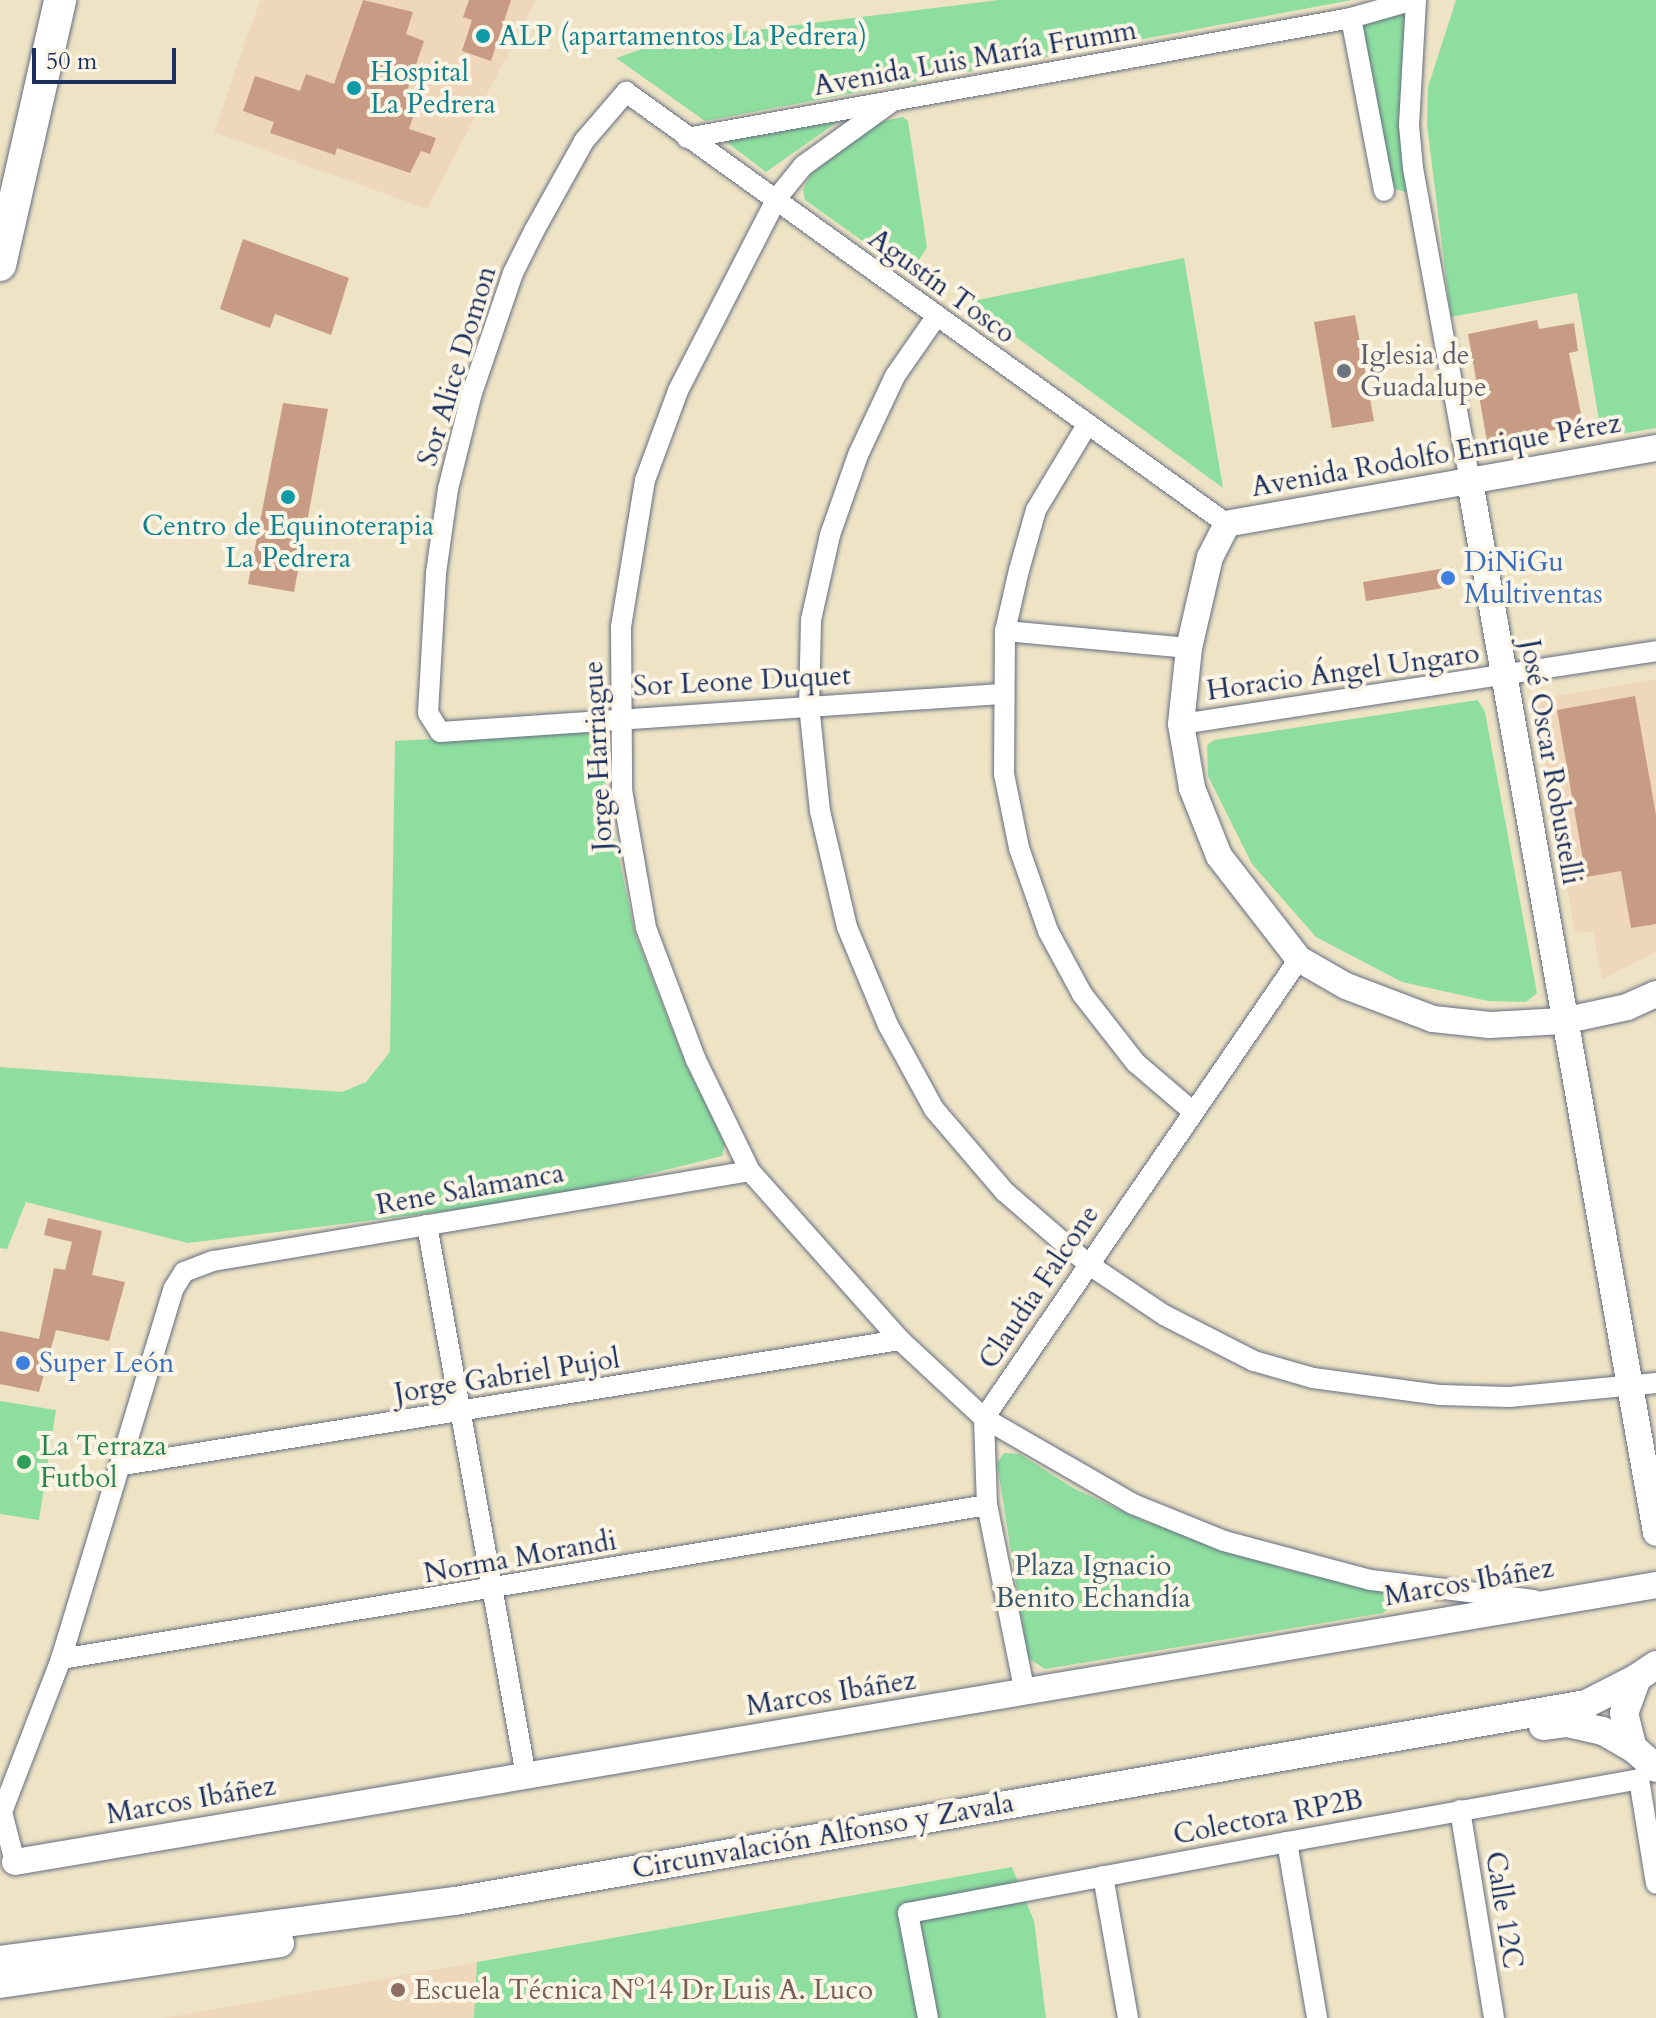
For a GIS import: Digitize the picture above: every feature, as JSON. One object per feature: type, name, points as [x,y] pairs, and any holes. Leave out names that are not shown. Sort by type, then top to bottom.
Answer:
[{"type":"main road","points":[[0,172],[38,0]]},
{"type":"main road","points":[[0,265],[60,0]]},
{"type":"main road","points":[[1647,1672],[1624,1713],[1647,1766]]},
{"type":"main road","name":"Circunvalación Alfonso y Zavala","points":[[0,1960],[455,1901],[1586,1704],[1647,1672]]},
{"type":"main road","name":"Circunvalación Alfonso y Zavala","points":[[0,1984],[620,1889],[1360,1752],[1568,1723],[1603,1731],[1647,1766]]},
{"type":"street","name":"Avenida Luis María Frumm","points":[[687,138],[1351,18],[1415,0]]},
{"type":"street","name":"José Oscar Robustelli","points":[[1415,0],[1409,125],[1413,168],[1656,1533]]},
{"type":"street","points":[[1351,18],[1384,191]]},
{"type":"street","name":"Agustín Tosco","points":[[626,92],[1227,524]]},
{"type":"street","name":"Sor Alice Domon","points":[[440,732],[428,713],[436,573],[448,489],[472,393],[513,273],[534,231],[584,141],[626,92]]},
{"type":"street","name":"Jorge Harriague","points":[[893,101],[803,166],[777,198],[678,391],[645,480],[621,627],[619,716],[628,843],[646,928],[696,1060],[750,1171],[900,1340],[984,1418],[1133,1504],[1224,1541],[1371,1580],[1542,1601]]},
{"type":"street","points":[[936,317],[895,376],[858,455],[830,535],[811,620],[809,705],[833,875],[847,927],[888,1025],[934,1109],[1005,1192],[1088,1264],[1164,1315],[1254,1361],[1313,1378],[1441,1395],[1509,1397],[1629,1389],[1656,1383]]},
{"type":"street","points":[[1087,425],[1036,510],[1005,631],[1001,694],[1007,789],[1019,848],[1048,931],[1106,1028],[1136,1063],[1191,1110]]},
{"type":"street","name":"Avenida Rodolfo Enrique Pérez","points":[[1227,524],[1656,448]]},
{"type":"street","points":[[1227,524],[1210,557],[1189,648],[1181,724],[1192,788],[1219,856],[1299,959],[1380,1003],[1433,1019],[1490,1025],[1563,1021],[1627,1007],[1656,994]]},
{"type":"street","points":[[1005,631],[1189,648]]},
{"type":"street","name":"Horacio Ángel Ungaro","points":[[1181,724],[1656,651]]},
{"type":"street","name":"Sor Leone Duquet","points":[[440,732],[619,716],[1001,694]]},
{"type":"street","name":"Claudia Falcone","points":[[984,1418],[1191,1110],[1299,959]]},
{"type":"street","name":"Rene Salamanca","points":[[123,1465],[174,1288],[184,1272],[199,1263],[750,1171]]},
{"type":"street","points":[[427,1225],[526,1776]]},
{"type":"street","name":"Jorge Gabriel Pujol","points":[[123,1465],[900,1340]]},
{"type":"street","points":[[984,1418],[987,1505],[1025,1693]]},
{"type":"street","points":[[15,1862],[2,1812],[61,1659],[123,1465]]},
{"type":"street","name":"Norma Morandi","points":[[61,1659],[492,1591],[987,1505]]},
{"type":"street","name":"Marcos Ibáñez","points":[[15,1862],[1025,1693],[1542,1601],[1656,1585]]},
{"type":"street","points":[[1647,1766],[1656,1884]]},
{"type":"street","name":"Colectora RP2B","points":[[928,2018],[908,1913],[1460,1810],[1647,1766]]},
{"type":"street","name":"Calle 12C","points":[[1460,1810],[1494,2018]]},
{"type":"street","points":[[1287,1842],[1317,2018]]},
{"type":"street","points":[[1103,1876],[1128,2018]]},
{"type":"shaded area","points":[[260,0],[536,0],[427,209],[214,132]]},
{"type":"shaded area","points":[[1656,679],[1656,952],[1602,979],[1593,931],[1575,933],[1535,711],[1544,698]]},
{"type":"shaded area","name":"Escuela Técnica Nº14 Dr Luis A. Luco","points":[[477,1962],[474,2018],[165,2018]]},
{"type":"green space","points":[[999,0],[1352,0],[705,121],[616,58],[648,47],[732,33]]},
{"type":"green space","points":[[1456,0],[1656,0],[1656,428],[1602,437],[1577,293],[1451,317],[1427,125],[1428,87]]},
{"type":"green space","points":[[1410,7],[1412,194],[1389,187],[1362,26]]},
{"type":"green space","points":[[903,117],[908,121],[927,247],[919,260],[910,263],[888,259],[805,200],[803,190],[811,174],[879,122]]},
{"type":"green space","points":[[843,118],[766,172],[725,141]]},
{"type":"green space","points":[[1184,258],[1223,488],[968,302]]},
{"type":"green space","points":[[1478,700],[1485,712],[1537,993],[1526,1002],[1488,1001],[1402,982],[1316,937],[1252,864],[1208,776],[1207,745],[1214,740]]},
{"type":"green space","points":[[599,733],[604,746],[607,800],[635,934],[686,1065],[725,1143],[722,1156],[552,1198],[188,1243],[26,1202],[7,1249],[0,1248],[0,1067],[342,1092],[366,1082],[390,1052],[395,741]]},
{"type":"green space","name":"La Terraza Futbol","points":[[0,1401],[56,1410],[39,1520],[0,1514]]},
{"type":"green space","name":"Plaza Ignacio Benito Echandía","points":[[1004,1453],[1020,1454],[1073,1488],[1144,1521],[1288,1570],[1381,1588],[1393,1594],[1394,1604],[1383,1613],[1045,1669],[1028,1658],[997,1463]]},
{"type":"green space","points":[[1012,1867],[1034,1921],[1046,2018],[474,2018],[477,1962]]},
{"type":"building","name":"Hospital La Pedrera","points":[[363,0],[413,12],[406,34],[424,41],[406,94],[419,99],[409,129],[436,138],[430,154],[421,151],[410,173],[337,148],[335,155],[270,133],[274,122],[243,111],[255,76],[300,91],[306,74],[334,84]]},
{"type":"building","name":"ALP (apartamentos La Pedrera)","points":[[469,0],[511,0],[491,61],[462,51],[472,20],[463,17]]},
{"type":"building","points":[[243,239],[349,278],[331,335],[275,314],[270,328],[220,309]]},
{"type":"building","name":"Iglesia de Guadalupe","points":[[1355,315],[1374,421],[1332,428],[1314,322]]},
{"type":"building","points":[[1537,320],[1539,329],[1574,323],[1578,351],[1569,353],[1583,424],[1519,437],[1521,447],[1489,452],[1468,334]]},
{"type":"building","name":"Centro de Equinoterapia La Pedrera","points":[[283,403],[328,409],[294,592],[248,584]]},
{"type":"building","points":[[1452,567],[1455,586],[1366,601],[1363,582]]},
{"type":"building","points":[[1635,696],[1656,815],[1656,924],[1631,928],[1621,871],[1586,877],[1557,710]]},
{"type":"building","points":[[48,1218],[102,1231],[92,1275],[125,1282],[109,1341],[56,1330],[39,1392],[0,1384],[0,1331],[39,1339],[54,1268],[65,1270],[72,1242],[44,1235]]},
{"type":"place","name":"ALP (apartamentos La Pedrera)","points":[[483,36]]},
{"type":"place","name":"Hospital La Pedrera","points":[[354,88]]},
{"type":"place","name":"Iglesia de Guadalupe","points":[[1344,371]]},
{"type":"place","name":"Centro de Equinoterapia La Pedrera","points":[[288,497]]},
{"type":"place","name":"DiNiGu Multiventas","points":[[1448,578]]},
{"type":"place","name":"Super León","points":[[23,1363]]},
{"type":"place","name":"La Terraza Futbol","points":[[24,1462]]},
{"type":"place","name":"Escuela Técnica Nº14 Dr Luis A. Luco","points":[[398,1990]]}]
